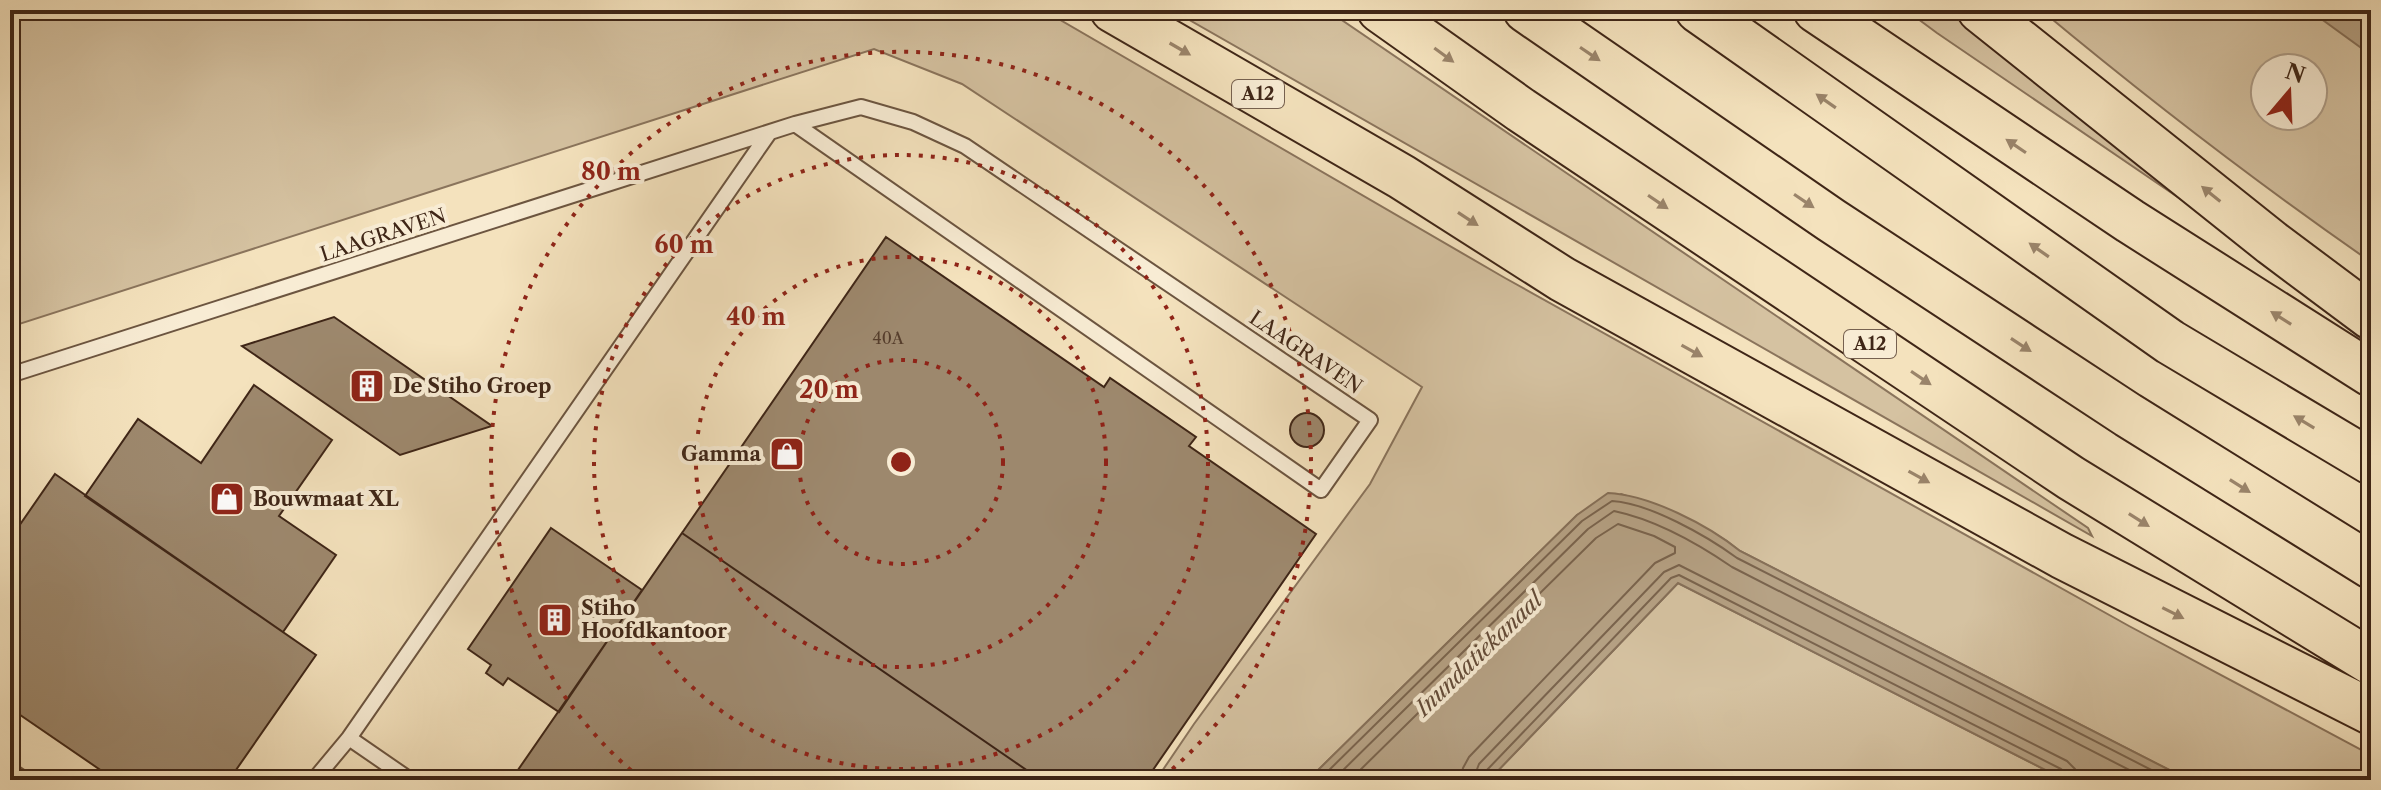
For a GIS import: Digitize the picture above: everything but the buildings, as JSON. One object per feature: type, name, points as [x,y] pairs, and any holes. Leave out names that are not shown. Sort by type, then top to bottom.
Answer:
[{"type":"highway","name":"A12","points":[[1113,10],[1402,177],[1562,279],[2062,556],[2371,712]]},
{"type":"highway","name":"A12","points":[[1380,10],[1521,110],[2071,478],[2371,662]]},
{"type":"highway","points":[[1526,10],[1831,220],[2128,415],[2371,566]]},
{"type":"highway","points":[[1698,10],[2170,342],[2371,462]]},
{"type":"highway","points":[[1816,10],[2130,221],[2371,374]]},
{"type":"highway","points":[[1980,10],[2272,243],[2371,317]]},
{"type":"lane","name":"LAAGRAVEN","points":[[10,375],[769,132],[795,124],[861,107],[913,122],[965,146],[1370,420],[1321,490],[795,124]]},
{"type":"lane","points":[[314,780],[349,738],[769,132]]},
{"type":"lane","points":[[349,738],[410,780]]},
{"type":"lane","points":[[10,770],[25,780]]},
{"type":"shaded area","points":[[12,10],[1043,10],[1505,278],[2129,626],[2371,755],[2371,780],[2189,780],[1740,551],[1698,524],[1621,494],[1577,515],[1308,780],[1156,780],[1370,484],[1422,387],[962,84],[874,49],[10,327]]},
{"type":"shaded area","points":[[1172,10],[1327,10],[2088,528],[2092,536]]},
{"type":"shaded area","points":[[1906,10],[1956,10],[2201,213],[1937,33]]},
{"type":"shaded area","points":[[2041,10],[2371,10],[2371,262],[2245,171]]},
{"type":"shaded area","points":[[1678,583],[2065,780],[1489,780]]},
{"type":"water","points":[[2309,10],[2348,10],[2371,26],[2371,55]]},
{"type":"water","name":"Inundatiekanaal","points":[[1608,493],[1642,499],[1678,513],[1712,531],[1740,551],[2189,780],[2065,780],[1678,583],[1489,780],[1308,780],[1577,515]]},
{"type":"place","name":"De Stiho Groep","points":[[367,386]]},
{"type":"place","name":"Gamma","points":[[787,454]]},
{"type":"place","name":"Bouwmaat XL","points":[[227,499]]},
{"type":"place","name":"Stiho Hoofdkantoor","points":[[555,620]]}]
